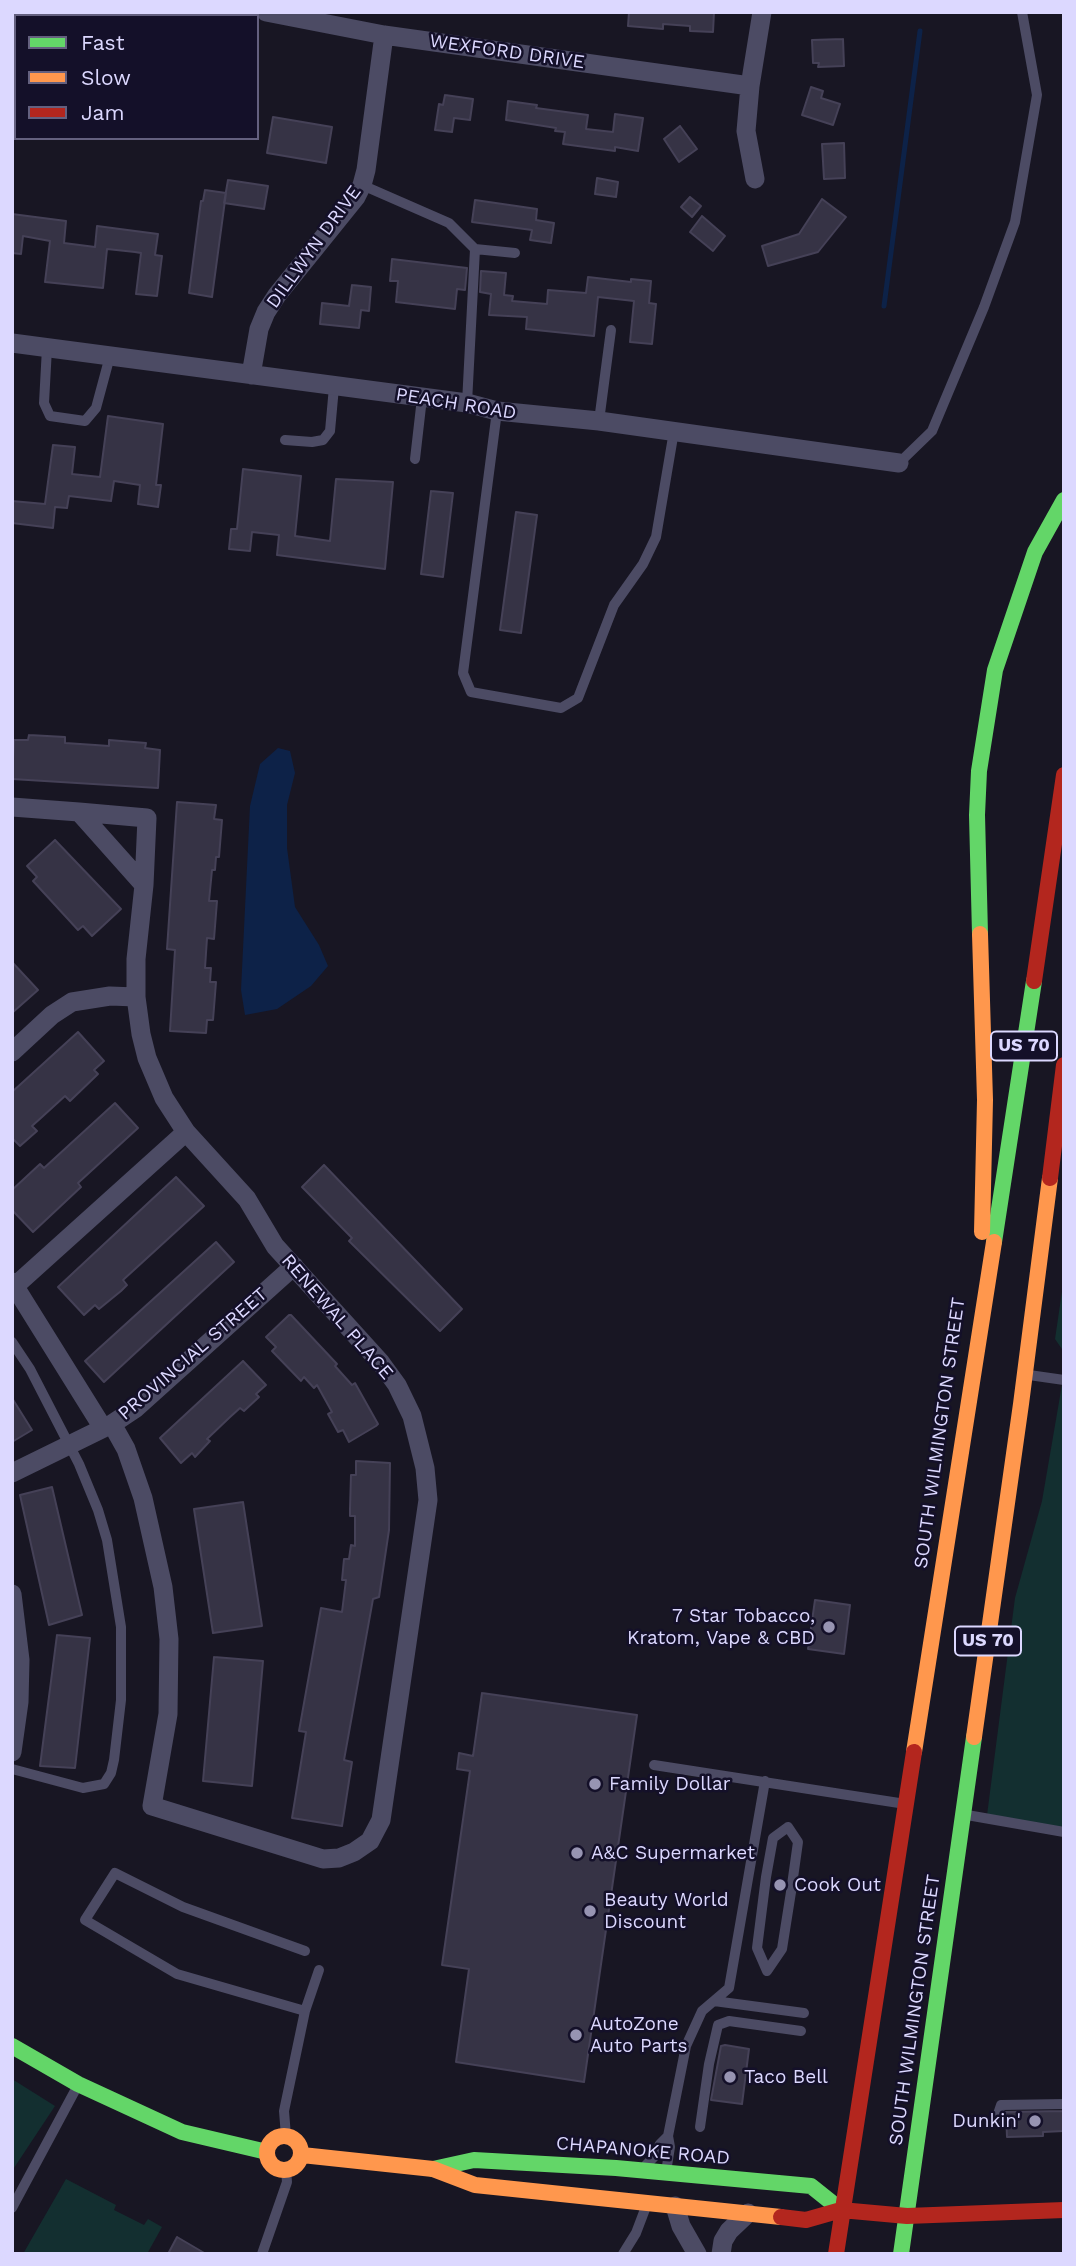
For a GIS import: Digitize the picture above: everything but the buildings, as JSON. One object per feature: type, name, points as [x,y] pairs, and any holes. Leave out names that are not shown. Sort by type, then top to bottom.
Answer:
[{"type":"main road","name":"SOUTH WILMINGTON STREET","points":[[836,2254],[981,1316],[985,1100],[977,815],[979,771],[995,670],[1017,598],[1035,552],[1064,500]]},
{"type":"main road","name":"US 70","points":[[981,1316],[1064,775]]},
{"type":"main road","name":"SOUTH WILMINGTON STREET","points":[[901,2254],[1025,1375],[1064,1065]]},
{"type":"main road","points":[[12,2046],[78,2084],[181,2132],[267,2152]]},
{"type":"main road","points":[[286,2136],[298,2143],[302,2155],[295,2167],[286,2170],[273,2166],[267,2152],[274,2140],[286,2136]]},
{"type":"main road","name":"CHAPANOKE ROAD","points":[[302,2155],[433,2169],[475,2185],[806,2220],[841,2210],[907,2216],[1064,2210]]},
{"type":"main road","name":"CHAPANOKE ROAD","points":[[433,2169],[474,2160],[632,2170],[811,2186],[841,2210]]},
{"type":"main road","points":[[499,2187],[547,2177],[641,2180],[666,2173]]},
{"type":"main road","points":[[675,2206],[673,2193],[678,2187],[688,2185],[736,2189],[763,2182]]},
{"type":"street","name":"WEXFORD DRIVE","points":[[266,12],[384,35],[750,86]]},
{"type":"street","points":[[755,179],[746,131],[762,12]]},
{"type":"street","name":"DILLWYN DRIVE","points":[[251,376],[259,329],[266,312],[356,197],[362,185],[384,35]]},
{"type":"street","name":"PEACH ROAD","points":[[12,343],[467,403],[497,411],[599,421],[899,463]]},
{"type":"street","points":[[12,807],[79,812],[144,885]]},
{"type":"street","name":"RENEWAL PLACE","points":[[79,812],[147,818],[144,885],[136,959],[136,997],[147,1058],[164,1098],[186,1132],[247,1199],[275,1246],[381,1363],[397,1385],[412,1416],[425,1468],[428,1500],[381,1820],[370,1841],[355,1852],[339,1858],[323,1859],[152,1806],[168,1714],[169,1639],[163,1587],[143,1498],[126,1450],[107,1426]]},
{"type":"street","points":[[12,1052],[52,1015],[72,1002],[110,996],[136,997]]},
{"type":"street","points":[[107,1426],[14,1284],[186,1132]]},
{"type":"street","name":"PROVINCIAL STREET","points":[[12,1473],[107,1426],[136,1408],[294,1266]]},
{"type":"street","points":[[12,1594],[20,1660],[19,1702],[12,1752]]},
{"type":"street","points":[[675,2206],[681,2226],[697,2254]]},
{"type":"street","points":[[721,2254],[723,2241],[729,2231],[748,2213]]},
{"type":"lane","points":[[899,463],[932,431],[1016,222],[1037,94],[1022,12]]},
{"type":"lane","points":[[362,185],[449,223],[475,249],[515,253]]},
{"type":"lane","points":[[467,403],[475,249]]},
{"type":"lane","points":[[599,421],[611,330]]},
{"type":"lane","points":[[47,348],[44,403],[50,416],[85,421],[96,408],[110,356]]},
{"type":"lane","points":[[285,440],[323,440],[330,431],[334,387]]},
{"type":"lane","points":[[415,459],[422,398]]},
{"type":"lane","points":[[497,411],[463,673],[471,692],[561,708],[578,698],[614,605],[643,564],[656,537],[674,431]]},
{"type":"lane","points":[[12,1342],[30,1369],[69,1445],[98,1510],[115,1584],[121,1627],[121,1700],[114,1760],[111,1773],[104,1784],[83,1788],[12,1769]]},
{"type":"lane","points":[[1025,1375],[1064,1380]]},
{"type":"lane","points":[[654,1765],[905,1804]]},
{"type":"lane","points":[[666,2173],[670,2147],[668,2136],[686,2046],[702,2011],[729,1988],[765,1781]]},
{"type":"lane","points":[[964,1814],[1064,1832]]},
{"type":"lane","points":[[788,1827],[798,1842],[791,1892],[782,1949],[767,1971],[757,1948],[766,1877],[773,1838],[788,1827]]},
{"type":"lane","points":[[305,1951],[183,1907],[115,1873],[85,1920],[177,1974],[305,2011]]},
{"type":"lane","points":[[286,2136],[284,2111],[305,2011],[318,1970]]},
{"type":"lane","points":[[714,2001],[804,2013]]},
{"type":"lane","points":[[700,2127],[713,2042],[720,2023],[729,2021],[801,2031]]},
{"type":"lane","points":[[12,2208],[78,2084]]},
{"type":"lane","points":[[996,2120],[1001,2105],[1064,2104]]},
{"type":"lane","points":[[632,2170],[650,2163],[660,2144],[668,2136]]},
{"type":"lane","points":[[262,2254],[287,2182],[286,2170]]},
{"type":"lane","points":[[623,2254],[636,2234],[647,2202]]},
{"type":"green space","points":[[1064,1278],[1064,1352],[1055,1339]]},
{"type":"green space","points":[[1064,1373],[1064,1832],[986,1823],[1015,1598],[1042,1501]]},
{"type":"green space","points":[[12,2079],[55,2106],[12,2171]]},
{"type":"green space","points":[[66,2179],[116,2205],[114,2210],[144,2225],[148,2219],[162,2227],[147,2254],[23,2254]]},
{"type":"water","points":[[278,748],[290,751],[295,773],[287,805],[287,848],[295,907],[319,945],[328,966],[311,986],[277,1009],[245,1015],[241,990],[250,806],[260,764]]},
{"type":"waterway","points":[[884,306],[920,31]]},
{"type":"traffic: fast","points":[[980,934],[977,815],[979,771],[995,670],[1035,552],[1064,500]]},
{"type":"traffic: fast","points":[[994,1242],[1034,981]]},
{"type":"traffic: fast","points":[[901,2254],[974,1737]]},
{"type":"traffic: fast","points":[[12,2046],[78,2084],[182,2132],[267,2152]]},
{"type":"traffic: fast","points":[[433,2169],[474,2160],[616,2168],[811,2186],[841,2210]]},
{"type":"traffic: slow","points":[[980,934],[985,1100],[982,1232]]},
{"type":"traffic: slow","points":[[974,1737],[1050,1178]]},
{"type":"traffic: slow","points":[[914,1752],[994,1242]]},
{"type":"traffic: slow","points":[[284,2136],[296,2141],[301,2153],[296,2165],[284,2170],[272,2165],[267,2153],[272,2141],[284,2136]]},
{"type":"traffic: slow","points":[[302,2155],[433,2169],[475,2185],[781,2217]]},
{"type":"traffic: jam","points":[[1034,981],[1064,775]]},
{"type":"traffic: jam","points":[[1050,1178],[1064,1065]]},
{"type":"traffic: jam","points":[[836,2254],[914,1752]]},
{"type":"traffic: jam","points":[[781,2217],[806,2220],[841,2210],[907,2216],[1064,2210]]},
{"type":"place","name":"7 Star Tobacco, Kratom, Vape & CBD","points":[[829,1627]]},
{"type":"place","name":"Family Dollar","points":[[595,1784]]},
{"type":"place","name":"A&C Supermarket","points":[[577,1853]]},
{"type":"place","name":"Cook Out","points":[[780,1885]]},
{"type":"place","name":"Beauty World Discount","points":[[590,1911]]},
{"type":"place","name":"AutoZone Auto Parts","points":[[576,2035]]},
{"type":"place","name":"Taco Bell","points":[[730,2077]]},
{"type":"place","name":"Dunkin'","points":[[1035,2121]]}]
